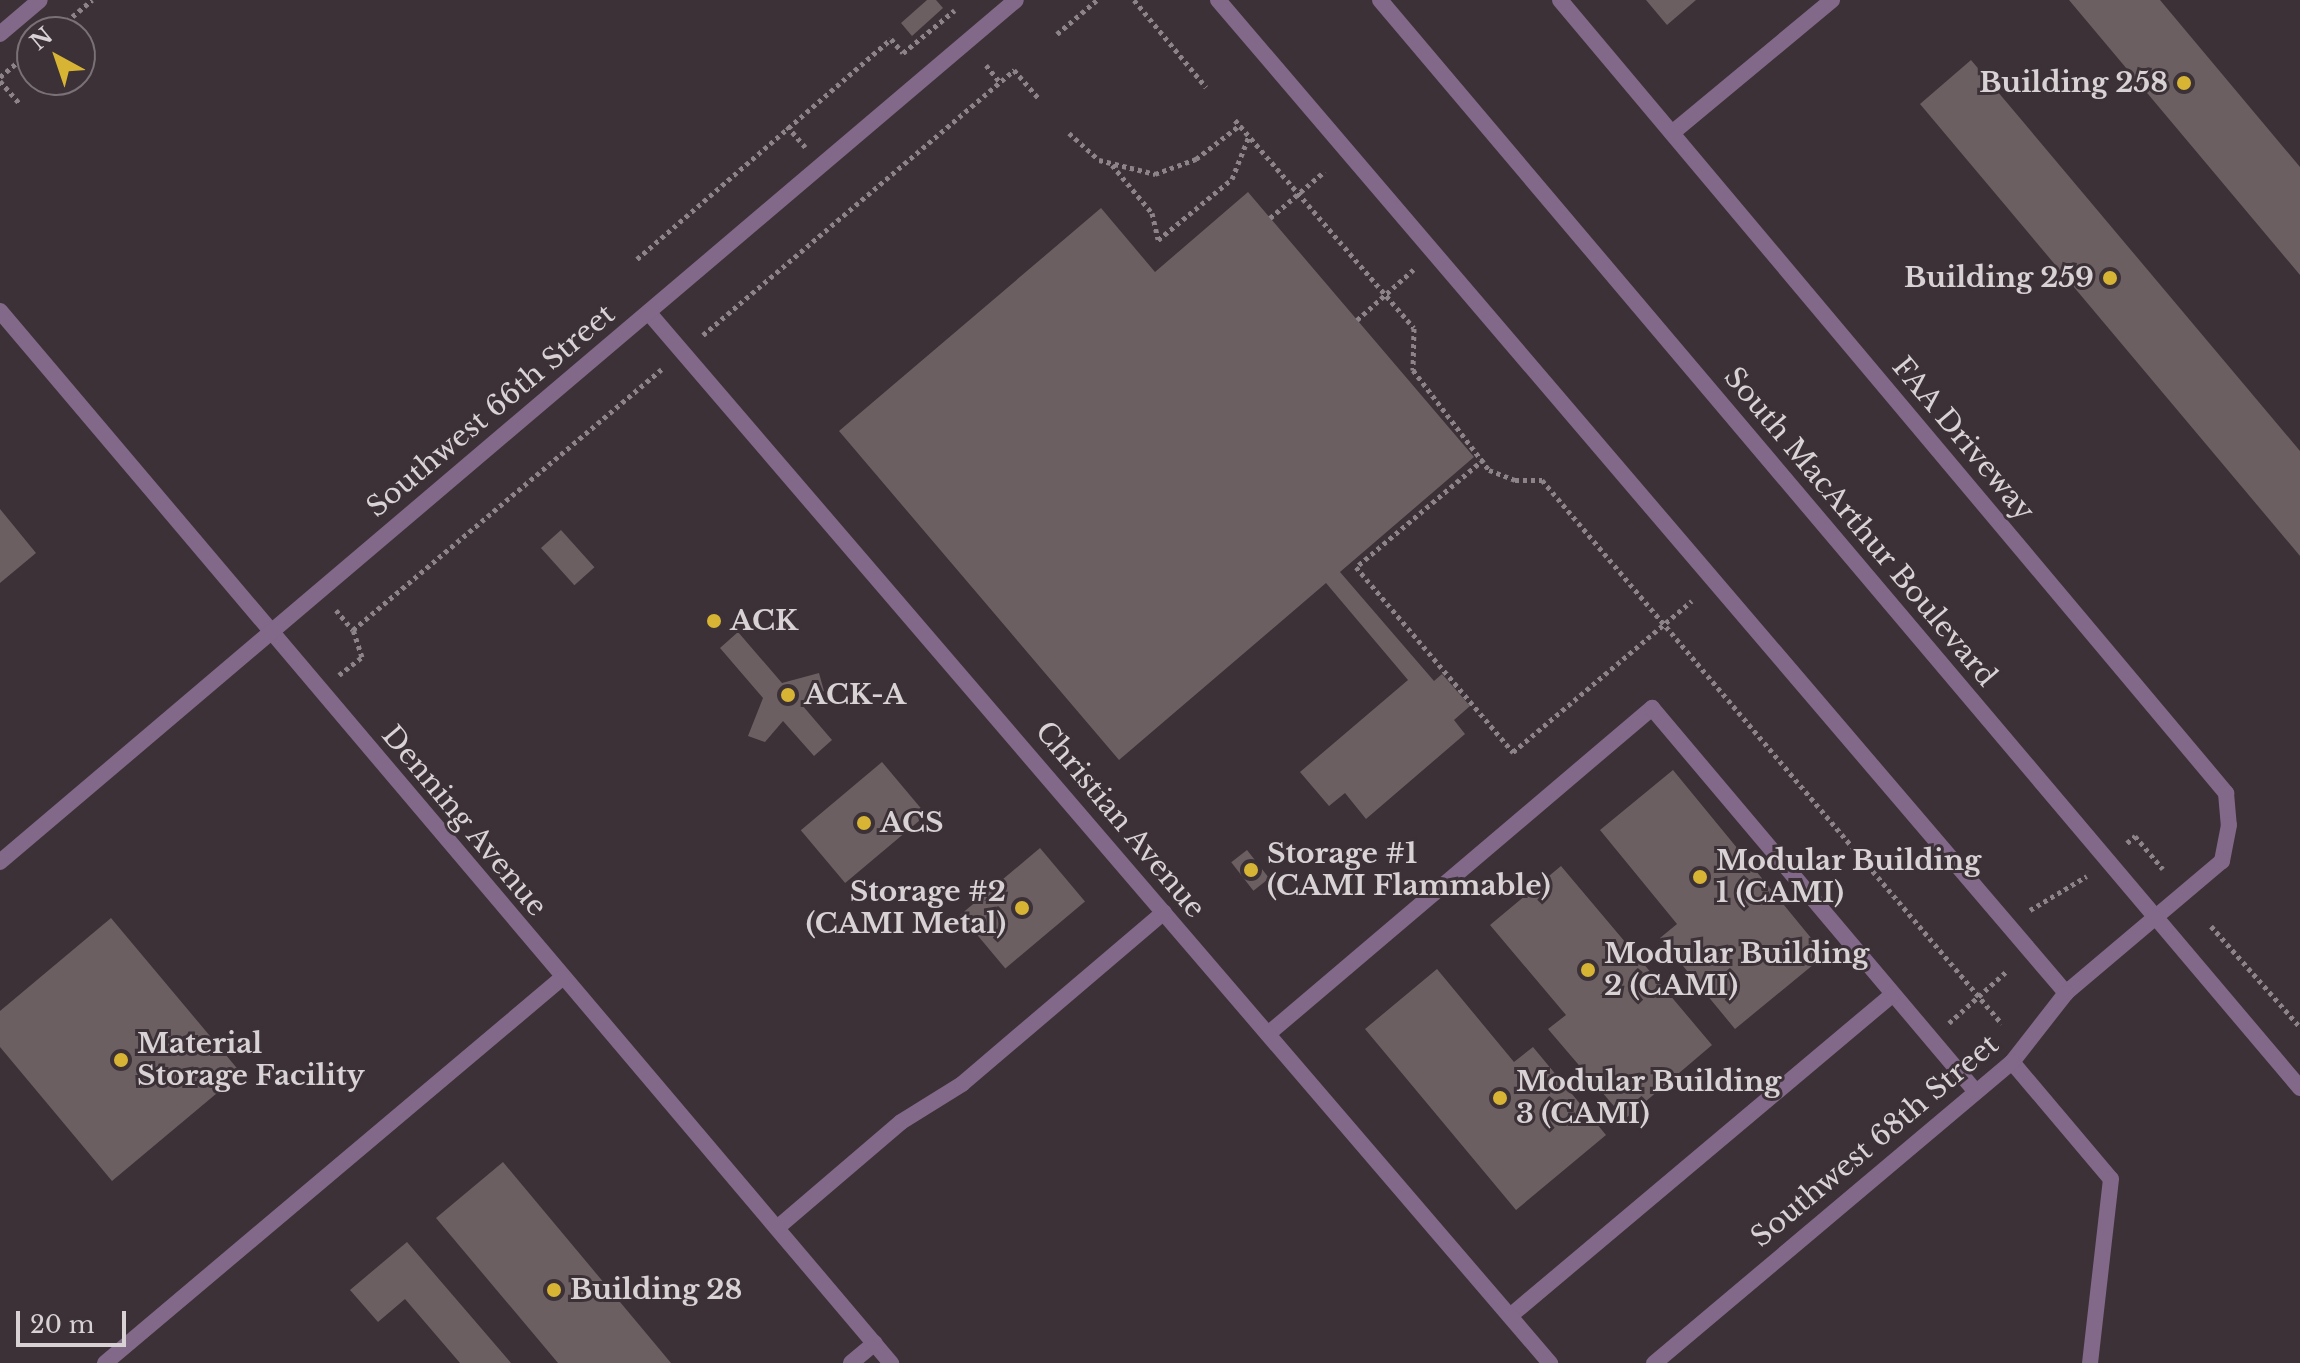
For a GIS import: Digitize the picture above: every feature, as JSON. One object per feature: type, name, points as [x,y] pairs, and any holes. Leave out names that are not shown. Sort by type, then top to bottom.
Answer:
[{"type":"street","points":[[0,34],[40,0]]},
{"type":"street","name":"Southwest 66th Street","points":[[0,862],[1016,0]]},
{"type":"street","points":[[1218,0],[2066,993]]},
{"type":"street","name":"South MacArthur Boulevard","points":[[1380,0],[2300,1088]]},
{"type":"street","name":"FAA Driveway","points":[[1560,0],[2226,793],[2229,825],[2222,861],[2157,918]]},
{"type":"street","points":[[1672,133],[1832,0]]},
{"type":"street","name":"Denning Avenue","points":[[0,311],[891,1363]]},
{"type":"street","name":"Christian Avenue","points":[[649,313],[1550,1363]]},
{"type":"street","points":[[1268,1034],[1652,708],[1976,1092]]},
{"type":"street","points":[[777,1228],[901,1122],[962,1084],[1164,912]]},
{"type":"street","name":"Southwest 68th Street","points":[[1654,1363],[2012,1062],[2066,993],[2157,918]]},
{"type":"street","points":[[105,1363],[562,978]]},
{"type":"street","points":[[1510,1316],[1893,994]]},
{"type":"street","points":[[2012,1062],[2111,1179],[2090,1363]]},
{"type":"street","points":[[851,1363],[875,1343]]},
{"type":"path","points":[[73,16],[92,0]]},
{"type":"path","points":[[1057,34],[1097,0]]},
{"type":"path","points":[[1134,0],[1206,87]]},
{"type":"path","points":[[637,259],[891,39],[903,53],[955,10]]},
{"type":"path","points":[[16,64],[0,79],[19,103]]},
{"type":"path","points":[[986,65],[1000,82]]},
{"type":"path","points":[[702,335],[1014,70],[1039,99]]},
{"type":"path","points":[[1112,165],[1155,174],[1176,169],[1237,122],[1414,328],[1413,370],[1484,459],[1489,470],[1503,476],[1542,480],[2002,1024]]},
{"type":"path","points":[[787,126],[806,148]]},
{"type":"path","points":[[1069,133],[1112,165],[1152,213],[1158,240],[1232,179],[1249,136]]},
{"type":"path","points":[[1270,218],[1325,171]]},
{"type":"path","points":[[1357,320],[1414,269]]},
{"type":"path","points":[[353,630],[662,369]]},
{"type":"path","points":[[1484,459],[1356,567],[1513,752],[1692,601]]},
{"type":"path","points":[[336,610],[353,630],[362,657],[338,676]]},
{"type":"path","points":[[2123,846],[2135,836],[2163,869]]},
{"type":"path","points":[[2029,911],[2089,875]]},
{"type":"path","points":[[2211,926],[2300,1027]]},
{"type":"path","points":[[1945,1026],[2007,971]]},
{"type":"building","points":[[927,0],[936,0],[943,8],[912,36],[901,23]]},
{"type":"building","points":[[1646,0],[1696,0],[1667,25]]},
{"type":"building","name":"Building 258","points":[[2069,0],[2160,0],[2300,167],[2300,275]]},
{"type":"building","name":"Building 259","points":[[1971,60],[2300,451],[2300,556],[1920,104]]},
{"type":"building","points":[[1248,192],[1474,457],[1340,572],[1434,681],[1442,674],[1470,706],[1454,720],[1465,734],[1366,819],[1345,793],[1329,806],[1300,772],[1408,680],[1326,583],[1119,760],[839,431],[1101,208],[1155,272]]},
{"type":"building","points":[[0,509],[36,553],[0,583]]},
{"type":"building","points":[[561,530],[594,567],[574,585],[541,548]]},
{"type":"building","name":"ACK","points":[[715,610],[725,621],[713,632],[703,621]]},
{"type":"building","name":"ACK-A","points":[[738,632],[782,683],[819,673],[824,691],[802,705],[832,740],[814,756],[783,721],[765,742],[748,736],[763,698],[720,648]]},
{"type":"building","name":"ACS","points":[[882,762],[926,815],[845,883],[801,830]]},
{"type":"building","name":"Modular Building 1 (CAMI)","points":[[1673,770],[1825,955],[1735,1029],[1660,938],[1677,924],[1600,830]]},
{"type":"building","name":"Storage #2 (CAMI Metal)","points":[[1040,848],[1085,902],[1005,968],[960,915]]},
{"type":"building","name":"Storage #1 (CAMI Flammable)","points":[[1247,850],[1269,878],[1253,891],[1231,862]]},
{"type":"building","name":"Modular Building 2 (CAMI)","points":[[1561,866],[1712,1045],[1625,1119],[1548,1029],[1566,1015],[1490,925]]},
{"type":"building","name":"Material Storage Facility","points":[[111,918],[241,1073],[112,1181],[0,1047],[0,1011]]},
{"type":"building","name":"Modular Building 3 (CAMI)","points":[[1437,969],[1514,1062],[1533,1047],[1606,1135],[1516,1210],[1365,1029]]},
{"type":"building","name":"Building 28","points":[[503,1162],[671,1363],[558,1363],[436,1218]]},
{"type":"building","points":[[407,1242],[511,1363],[460,1363],[405,1299],[378,1322],[350,1290]]},
{"type":"place","name":"Building 258","points":[[2184,83]]},
{"type":"place","name":"Building 259","points":[[2110,278]]},
{"type":"place","name":"ACK","points":[[714,621]]},
{"type":"place","name":"ACK-A","points":[[788,695]]},
{"type":"place","name":"ACS","points":[[864,823]]},
{"type":"place","name":"Storage #1 (CAMI Flammable)","points":[[1251,870]]},
{"type":"place","name":"Modular Building 1 (CAMI)","points":[[1700,877]]},
{"type":"place","name":"Storage #2 (CAMI Metal)","points":[[1022,908]]},
{"type":"place","name":"Modular Building 2 (CAMI)","points":[[1588,970]]},
{"type":"place","name":"Material Storage Facility","points":[[121,1060]]},
{"type":"place","name":"Modular Building 3 (CAMI)","points":[[1500,1098]]},
{"type":"place","name":"Building 28","points":[[554,1290]]}]
